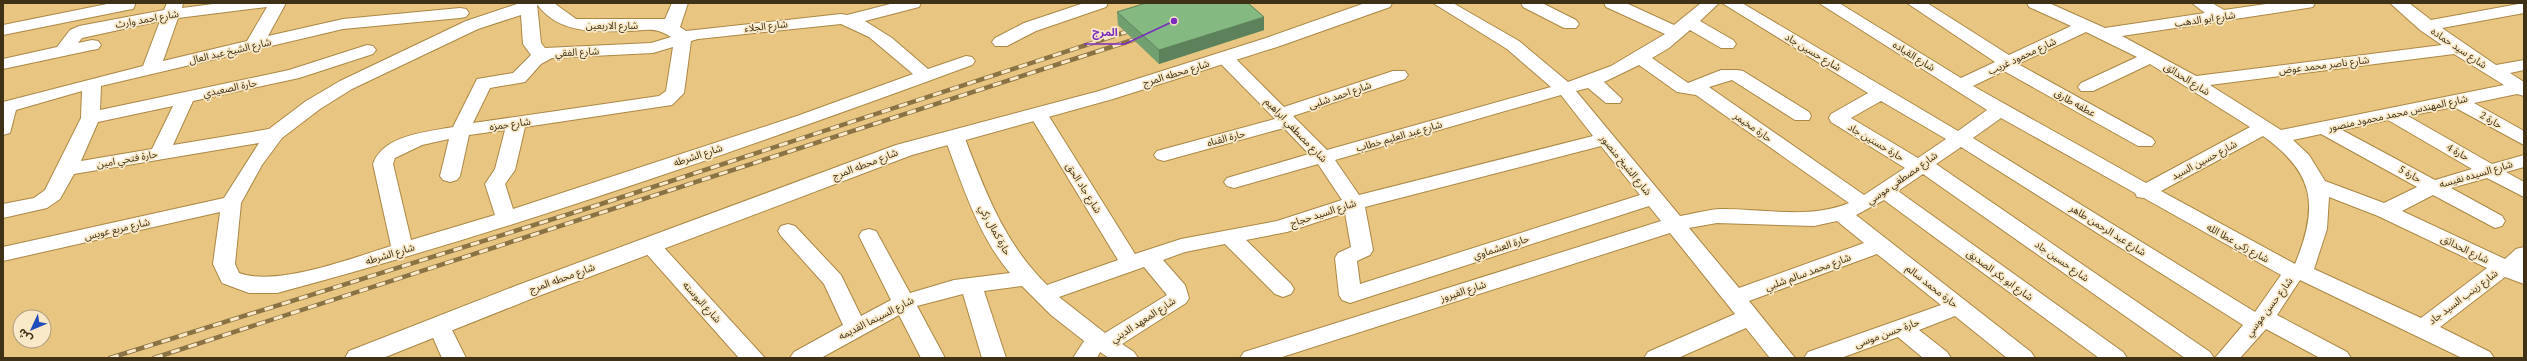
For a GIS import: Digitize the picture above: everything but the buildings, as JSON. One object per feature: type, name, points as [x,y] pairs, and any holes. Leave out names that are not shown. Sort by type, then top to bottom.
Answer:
[{"type":"main road","name":"شارع محطه المرج","points":[[358,358],[904,150],[1038,114],[1225,58],[1383,3]]},
{"type":"street","name":"شارع احمد وارث","points":[[63,51],[76,34],[122,23],[173,8],[264,3]]},
{"type":"street","points":[[254,45],[278,3]]},
{"type":"street","points":[[677,32],[680,3]]},
{"type":"street","name":"شارع الجلاء","points":[[677,32],[696,34],[817,20],[850,20],[913,3]]},
{"type":"street","points":[[1001,42],[1030,27],[1096,3]]},
{"type":"street","name":"شارع الشيخ منصور","points":[[1441,3],[1513,45],[1565,89],[1749,317],[1784,358]]},
{"type":"street","points":[[1529,3],[1570,24]]},
{"type":"street","points":[[1612,3],[1727,44]]},
{"type":"street","name":"شارع عبد العليم خطاب","points":[[1234,182],[1591,81],[1641,58],[1683,28],[1711,3]]},
{"type":"street","name":"شارع حسين جاد","points":[[1730,3],[1958,138]]},
{"type":"street","name":"شارع القياده","points":[[1827,3],[2000,110]]},
{"type":"street","name":"عطفه طارق","points":[[1914,3],[2006,63],[2145,142]]},
{"type":"street","name":"شارع الحدائق","points":[[2036,3],[2151,57],[2270,133],[2298,154],[2311,172],[2316,185],[2319,219],[2314,242],[2298,272]]},
{"type":"street","points":[[2200,3],[2223,17]]},
{"type":"street","name":"شارع ابو الدهب","points":[[2102,34],[2223,17],[2307,3]]},
{"type":"street","name":"شارع سيد حماده","points":[[2398,3],[2426,26],[2457,48],[2522,89]]},
{"type":"street","points":[[3,30],[128,4],[122,23]]},
{"type":"street","points":[[533,5],[532,44],[541,55]]},
{"type":"street","name":"شارع الاربعين","points":[[533,5],[572,24],[621,26],[663,24],[677,32]]},
{"type":"street","name":"شارع الشرطه","points":[[533,5],[461,14],[313,105],[275,134],[253,164],[231,203],[224,264],[230,278],[249,285],[277,285],[403,250],[506,219],[804,120],[966,61]]},
{"type":"street","points":[[151,70],[173,8]]},
{"type":"street","points":[[2426,26],[2524,8]]},
{"type":"street","name":"شارع الشيخ عبد العال","points":[[5,107],[92,84],[350,23],[461,14]]},
{"type":"street","name":"شارع الجلاء","points":[[850,20],[865,27],[926,76]]},
{"type":"street","name":"شارع محمود غريب","points":[[1960,85],[2085,26]]},
{"type":"street","name":"شارع الفقي","points":[[450,176],[460,131],[483,83],[519,78],[541,55],[653,48],[677,32]]},
{"type":"street","name":"شارع حمزه","points":[[403,250],[383,164],[386,155],[393,150],[416,140],[460,131],[665,101],[671,98],[675,93],[677,32]]},
{"type":"street","points":[[3,64],[92,45]]},
{"type":"street","name":"شارع ناصر محمد عوض","points":[[2192,82],[2457,48]]},
{"type":"street","name":"حارة الصعيدي","points":[[90,118],[293,74],[367,50]]},
{"type":"street","points":[[2087,87],[2151,57]]},
{"type":"street","name":"شارع مصطفي ابراهيم","points":[[1225,58],[1323,157],[1354,203],[1362,250],[1346,258],[1350,296]]},
{"type":"street","name":"حارة مخيمر","points":[[1641,58],[1683,88],[1696,88],[1864,204]]},
{"type":"street","points":[[2492,71],[2524,65]]},
{"type":"street","points":[[1696,88],[1698,85],[1727,74],[1737,75],[1802,116]]},
{"type":"street","name":"شارع احمد شلبى","points":[[1285,118],[1399,75]]},
{"type":"street","points":[[1591,81],[1613,99]]},
{"type":"street","points":[[3,211],[47,199],[67,169],[90,118],[92,84]]},
{"type":"street","name":"شارع المهندس محمد محمود منصور","points":[[2270,133],[2325,128],[2522,89]]},
{"type":"street","name":"حارة حسنين جاد","points":[[1882,93],[1838,118],[1920,166]]},
{"type":"street","points":[[158,154],[186,97]]},
{"type":"street","name":"حارة 2","points":[[2457,101],[2524,140]]},
{"type":"street","points":[[3,129],[5,107]]},
{"type":"street","name":"شارع مصطفي موسي","points":[[1675,224],[1717,216],[1814,219],[1841,214],[1864,204],[1885,191],[1958,138],[2000,110]]},
{"type":"street","name":"شارع زكي عطا الله","points":[[2000,110],[2144,192],[2298,272],[2423,328],[2482,358]]},
{"type":"street","name":"شارع جاد الحق","points":[[1038,114],[1139,260]]},
{"type":"street","name":"حارة 4","points":[[2391,114],[2524,191]]},
{"type":"street","name":"حارة القناه","points":[[1164,156],[1285,118]]},
{"type":"street","points":[[506,219],[495,184],[504,170],[516,123]]},
{"type":"street","name":"حارة 5","points":[[2325,128],[2496,221]]},
{"type":"street","name":"شارع حسين السيد","points":[[2144,192],[2270,133]]},
{"type":"street","name":"حارة فتحي امين","points":[[67,169],[275,134]]},
{"type":"street","name":"حارة كمال زكي","points":[[954,136],[979,202],[1004,249],[1026,278],[1044,294],[1095,347],[1126,358]]},
{"type":"street","name":"شارع عبد الرحمن طاهر","points":[[1958,138],[2260,321],[2339,358]]},
{"type":"street","name":"شارع السيد حجاج","points":[[1044,294],[1181,246],[1306,220],[1354,203],[1606,139]]},
{"type":"street","name":"شارع السيده نفيسه","points":[[2385,210],[2433,186],[2524,161]]},
{"type":"street","name":"شارع حسين جاد","points":[[1920,166],[2202,358]]},
{"type":"street","name":"شارع الحدائق","points":[[2316,185],[2385,210],[2512,271]]},
{"type":"street","name":"شارع ابو بكر الصديق","points":[[1885,191],[2115,358]]},
{"type":"street","name":"حارة العشماوي","points":[[1350,296],[1653,198]]},
{"type":"street","name":"شارع مربع عويس","points":[[3,254],[231,203]]},
{"type":"street","name":"حارة محمد سالم","points":[[1841,214],[2023,358]]},
{"type":"street","name":"شارع الفيروز","points":[[1252,358],[1675,224]]},
{"type":"street","points":[[788,231],[833,280],[856,328]]},
{"type":"street","points":[[870,236],[933,358]]},
{"type":"street","points":[[1229,236],[1283,289]]},
{"type":"street","name":"شارع محمد سالم شلبي","points":[[1735,298],[1880,245]]},
{"type":"street","name":"شارع البوسته","points":[[651,246],[753,358]]},
{"type":"street","name":"شارع زينب السيد جاد","points":[[2423,328],[2512,271],[2524,254]]},
{"type":"street","name":"شارع المعهد الديني","points":[[1095,347],[1178,298],[1177,290],[1139,260]]},
{"type":"street","name":"شارع حسن موسي","points":[[2227,358],[2260,321],[2298,272]]},
{"type":"street","name":"شارع السينما القديمه","points":[[802,358],[826,352],[856,328],[904,302],[923,295],[1026,278]]},
{"type":"street","points":[[971,286],[994,358]]},
{"type":"street","name":"حارة حسن موسى","points":[[1816,358],[1958,307]]},
{"type":"street","points":[[1656,358],[1749,317]]},
{"type":"street","points":[[439,326],[454,358]]},
{"type":"street","points":[[1901,328],[1939,358]]},
{"type":"railway","points":[[110,358],[598,205],[1135,29]]},
{"type":"railway","points":[[154,358],[1145,36]]},
{"type":"place","name":"المرج","points":[[1174,21]]}]
